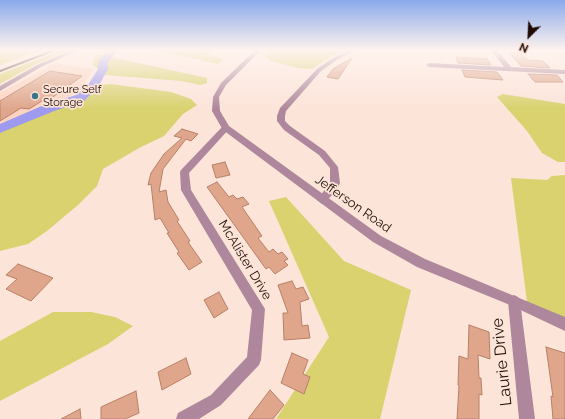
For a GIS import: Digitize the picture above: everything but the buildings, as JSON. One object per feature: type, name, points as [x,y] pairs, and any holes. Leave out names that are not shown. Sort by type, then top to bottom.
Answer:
[{"type":"street","points":[[0,89],[33,70]]},
{"type":"street","name":"Jefferson Road","points":[[238,70],[223,84],[216,97],[216,111],[226,128],[377,239],[398,251],[447,274],[514,301],[565,324]]},
{"type":"street","points":[[320,70],[282,113],[281,119],[283,125],[292,133],[322,153],[334,167],[335,183],[333,188],[322,200]]},
{"type":"street","points":[[519,70],[565,72]]},
{"type":"street","name":"McAlister Drive","points":[[184,419],[216,400],[254,360],[259,309],[186,190],[184,172],[226,128]]},
{"type":"street","name":"Laurie Drive","points":[[514,301],[527,419]]},
{"type":"shaded area","points":[[11,70],[26,70],[0,84],[0,74]]},
{"type":"shaded area","name":"Secure Self Storage","points":[[43,70],[94,70],[79,91],[66,98],[0,125],[0,93]]},
{"type":"shaded area","points":[[99,70],[169,70],[207,78],[207,83],[200,85],[181,81],[106,75]]},
{"type":"shaded area","points":[[111,84],[171,92],[191,99],[197,105],[183,114],[164,136],[139,148],[103,169],[97,186],[78,205],[47,231],[28,244],[0,251],[0,132],[38,116],[78,94],[87,86]]},
{"type":"shaded area","points":[[503,94],[565,104],[565,162],[558,162],[542,153],[527,131],[497,97]]},
{"type":"shaded area","points":[[565,175],[565,319],[527,302],[511,178],[547,180],[552,176]]},
{"type":"shaded area","points":[[286,197],[344,261],[411,290],[380,419],[276,419],[329,337],[269,201]]},
{"type":"shaded area","points":[[53,312],[91,312],[115,317],[133,326],[108,344],[0,401],[0,341]]},
{"type":"waterway","points":[[0,129],[49,108],[80,98],[92,87],[103,70]]},
{"type":"railway","points":[[0,71],[4,70]]},
{"type":"place","name":"Secure Self Storage","points":[[35,96]]}]
